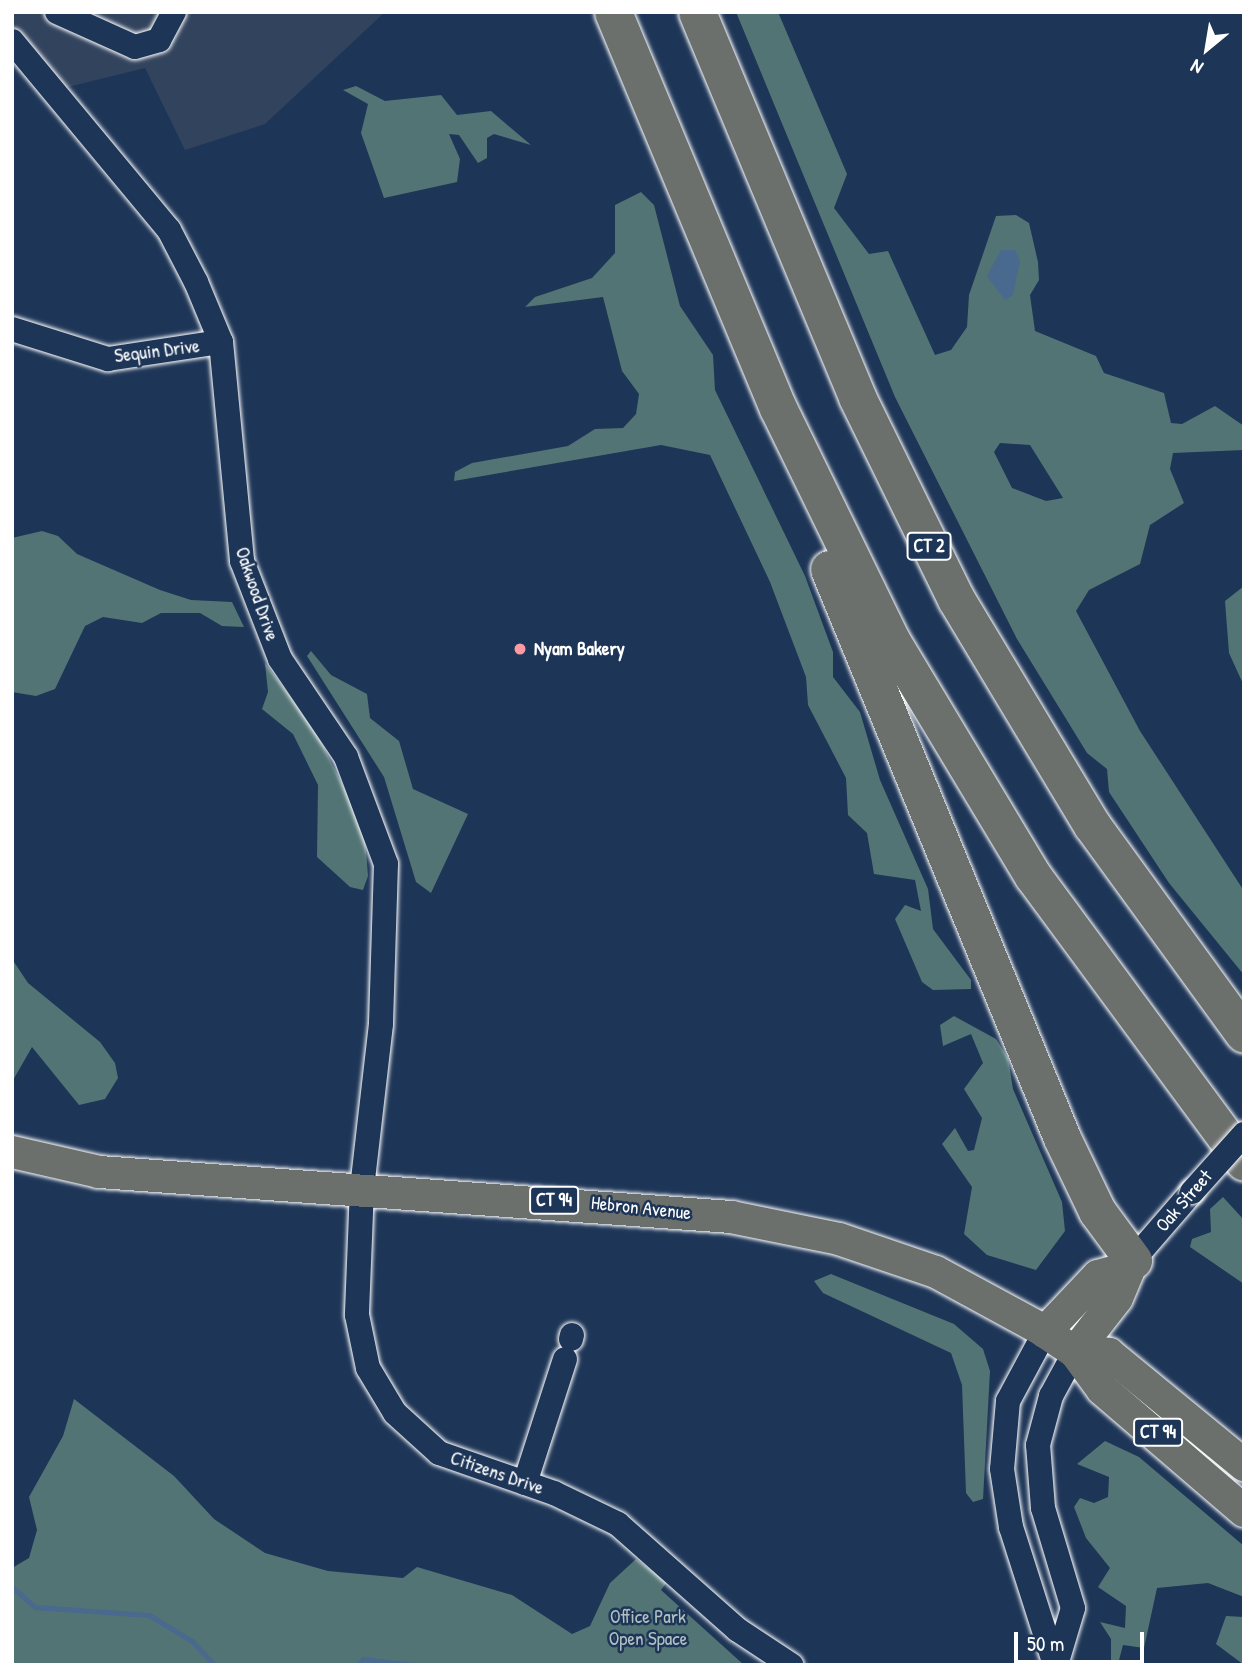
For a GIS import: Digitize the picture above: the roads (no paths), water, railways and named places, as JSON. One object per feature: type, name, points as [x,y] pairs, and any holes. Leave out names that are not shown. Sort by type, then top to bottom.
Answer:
[{"type":"highway","points":[[613,12],[778,408],[869,599],[983,800],[1092,962],[1244,1162]]},
{"type":"highway","name":"CT 2","points":[[697,12],[848,374],[956,599],[1092,825],[1244,1034]]},
{"type":"highway","points":[[778,408],[824,555],[1052,1113],[1088,1193],[1129,1264]]},
{"type":"main road","name":"Hebron Avenue","points":[[12,1152],[99,1172],[586,1202],[788,1226],[936,1272],[1045,1332],[1075,1352],[1102,1389],[1244,1511]]},
{"type":"main road","name":"Oak Street","points":[[1045,1332],[1098,1276],[1129,1264]]},
{"type":"main road","name":"Oak Street","points":[[1075,1352],[1118,1298],[1129,1264]]},
{"type":"main road","name":"Hebron Avenue","points":[[1075,1352],[1109,1354],[1244,1465]]},
{"type":"street","points":[[57,12],[135,47],[159,40],[174,12]]},
{"type":"street","name":"Oakwood Drive","points":[[12,41],[169,230],[221,342],[242,561],[280,659],[346,757],[386,864],[381,1024],[362,1188]]},
{"type":"street","name":"Sequin Drive","points":[[12,329],[108,359],[221,342]]},
{"type":"street","name":"Oak Street","points":[[1129,1264],[1244,1134]]},
{"type":"street","name":"Citizens Drive","points":[[362,1188],[356,1315],[369,1368],[395,1413],[439,1453],[525,1483],[618,1524],[738,1630],[791,1665]]},
{"type":"street","points":[[1045,1332],[1012,1389],[1002,1469],[1011,1527],[1056,1665]]},
{"type":"street","points":[[525,1483],[569,1344]]},
{"type":"street","points":[[1056,1665],[1073,1608],[1044,1508],[1038,1445],[1051,1396],[1075,1352]]},
{"type":"waterway","points":[[12,1587],[35,1607],[149,1615],[192,1641],[214,1665]]},
{"type":"waterway","points":[[358,1665],[363,1659],[413,1665]]},
{"type":"place","name":"Nyam Bakery","points":[[520,649]]},
{"type":"park label","name":"Office Park Open Space","points":[[648,1628]]}]
